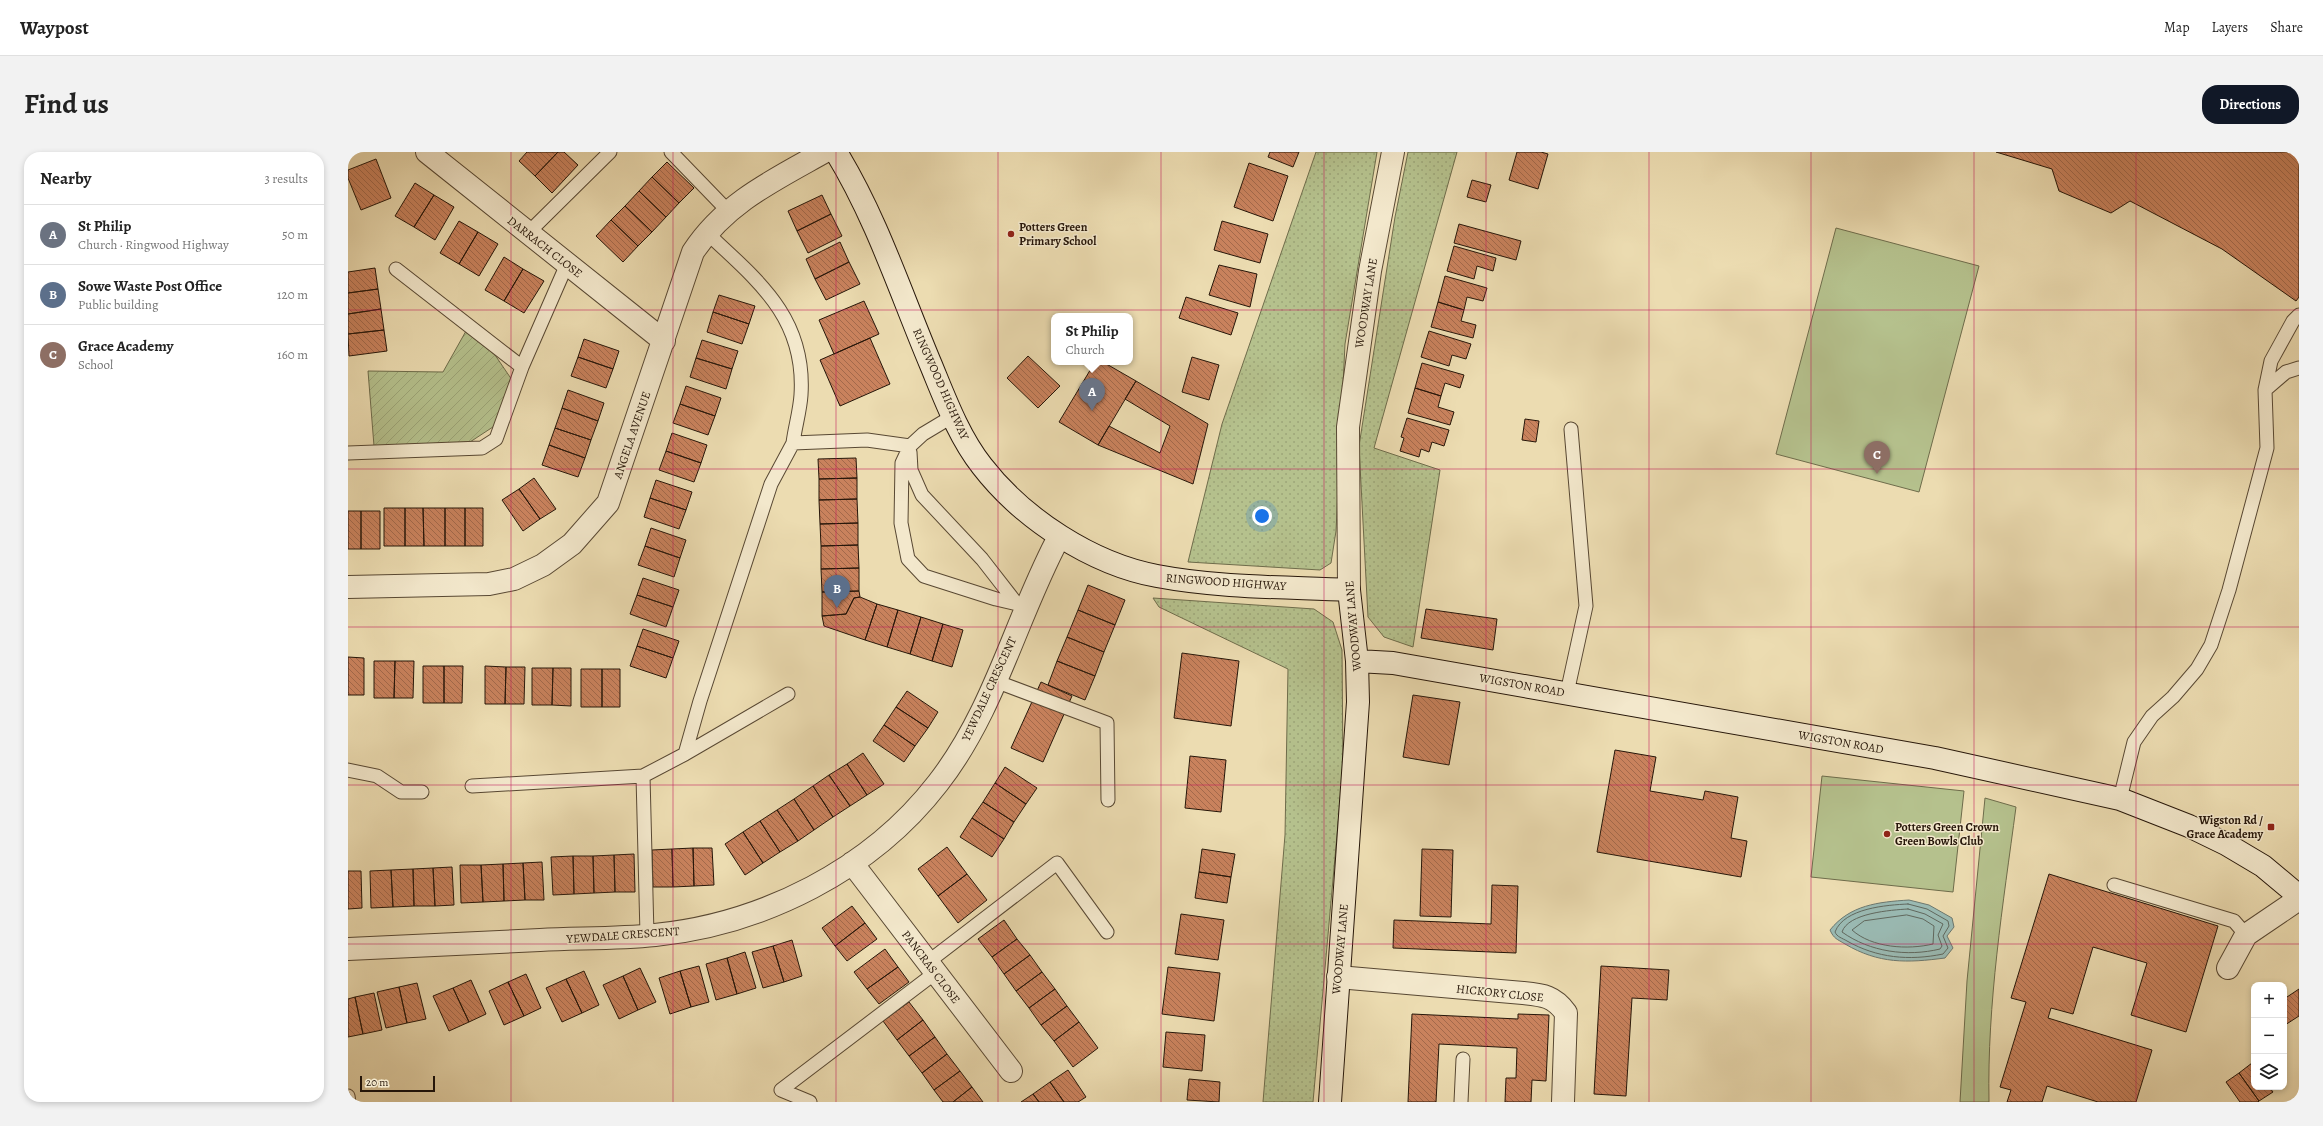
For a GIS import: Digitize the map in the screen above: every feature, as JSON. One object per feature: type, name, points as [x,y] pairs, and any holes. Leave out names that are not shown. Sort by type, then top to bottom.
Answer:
[{"type":"street","name":"DARRACH CLOSE","points":[[426,152],[664,341]]},
{"type":"street","name":"ANGELA AVENUE","points":[[348,587],[452,586],[495,583],[514,579],[543,565],[572,544],[608,503],[693,252],[706,232],[728,211],[747,196],[824,152]]},
{"type":"street","name":"RINGWOOD HIGHWAY","points":[[836,152],[852,178],[871,216],[953,416],[986,471],[1020,504],[1059,537],[1123,566],[1156,576],[1194,582],[1349,590]]},
{"type":"street","name":"WOODWAY LANE","points":[[1330,1102],[1338,977],[1352,811],[1358,702],[1357,661],[1349,590],[1348,427],[1370,271],[1393,152]]},
{"type":"street","name":"YEWDALE CRESCENT","points":[[348,949],[647,935],[692,929],[734,919],[774,905],[813,887],[852,863],[903,821],[938,783],[969,735],[995,681],[1022,605],[1059,537]]},
{"type":"street","name":"WIGSTON ROAD","points":[[1357,661],[1393,663],[1935,758],[2120,799],[2189,826],[2226,844],[2263,866],[2299,896]]},
{"type":"street","name":"PANCRAS CLOSE","points":[[852,863],[1010,1071]]},
{"type":"street","points":[[2228,968],[2246,935],[2299,899]]},
{"type":"street","name":"HICKORY CLOSE","points":[[1338,977],[1402,984],[1543,995],[1559,1002],[1566,1013],[1563,1102]]},
{"type":"lane","points":[[528,233],[610,152]]},
{"type":"lane","points":[[671,152],[728,211]]},
{"type":"lane","points":[[685,754],[700,701],[771,484],[793,443],[801,394],[799,360],[786,318],[764,286],[706,232]]},
{"type":"lane","points":[[348,453],[482,448],[496,439],[522,367],[567,264]]},
{"type":"lane","points":[[396,269],[522,367]]},
{"type":"lane","points":[[2120,799],[2134,742],[2152,716],[2172,697],[2197,668],[2211,646],[2229,590],[2267,448],[2264,390],[2271,361],[2293,321],[2299,315]]},
{"type":"lane","points":[[2264,390],[2286,372],[2299,368]]},
{"type":"lane","points":[[953,416],[923,434],[910,446],[902,464],[901,523],[908,559],[924,576],[996,599],[1022,605]]},
{"type":"lane","points":[[1567,693],[1586,606],[1571,430]]},
{"type":"lane","points":[[793,443],[867,440],[910,446]]},
{"type":"lane","points":[[910,446],[911,470],[922,495],[982,559],[1022,605]]},
{"type":"lane","points":[[995,681],[1107,723],[1108,800]]},
{"type":"lane","points":[[472,786],[642,776],[685,754],[788,694]]},
{"type":"lane","points":[[348,770],[376,776],[401,792],[422,792]]},
{"type":"lane","points":[[642,776],[647,935]]},
{"type":"lane","points":[[810,1102],[781,1090],[932,968],[1057,863],[1107,932]]},
{"type":"lane","points":[[2114,885],[2234,920],[2246,935]]},
{"type":"lane","points":[[1461,1102],[1463,1059]]},
{"type":"lane","points":[[348,1096],[349,1102]]},
{"type":"green space","points":[[1316,152],[1377,152],[1345,344],[1336,531],[1331,563],[1320,570],[1188,562],[1222,424]]},
{"type":"green space","points":[[1408,152],[1457,152],[1374,448],[1440,470],[1413,647],[1384,637],[1368,617],[1359,446],[1395,217]]},
{"type":"green space","points":[[1836,228],[1979,266],[1919,492],[1776,454]]},
{"type":"green space","points":[[466,331],[495,355],[512,380],[499,423],[470,442],[374,446],[368,371],[443,372]]},
{"type":"green space","points":[[1153,598],[1314,609],[1333,622],[1342,650],[1343,768],[1313,1102],[1263,1102],[1285,835],[1288,669],[1159,607]]},
{"type":"green space","name":"Potters Green Crown Green Bowls Club","points":[[1822,776],[1964,791],[1953,892],[1811,877]]},
{"type":"green space","points":[[1985,798],[2016,807],[2001,917],[1993,991],[1989,1065],[1989,1102],[1960,1102],[1967,981]]},
{"type":"water","points":[[1909,900],[1929,905],[1952,918],[1954,927],[1947,936],[1953,948],[1945,958],[1918,961],[1882,959],[1858,951],[1838,940],[1831,933],[1830,930],[1846,915],[1865,906]]},
{"type":"building","points":[[527,152],[558,152],[535,176],[519,161]]},
{"type":"building","points":[[558,152],[564,152],[578,165],[552,193],[535,176]]},
{"type":"building","points":[[1270,152],[1299,152],[1293,167],[1268,157]]},
{"type":"building","points":[[1517,152],[1541,152],[1548,154],[1538,189],[1509,180]]},
{"type":"building","points":[[1996,152],[2299,152],[2299,297],[2296,301],[2222,249],[2130,201],[2111,213],[2059,191],[2052,169]]},
{"type":"building","points":[[376,159],[391,198],[361,210],[348,178],[348,170]]},
{"type":"building","points":[[667,162],[694,188],[679,203],[652,177]]},
{"type":"building","points":[[1249,163],[1288,176],[1273,221],[1234,207]]},
{"type":"building","points":[[652,177],[679,203],[666,217],[639,191]]},
{"type":"building","points":[[1472,180],[1491,185],[1486,202],[1467,197]]},
{"type":"building","points":[[415,183],[434,195],[414,227],[395,216]]},
{"type":"building","points":[[639,191],[666,217],[652,232],[625,206]]},
{"type":"building","points":[[434,195],[454,207],[435,240],[414,227]]},
{"type":"building","points":[[822,195],[831,214],[797,231],[788,211]]},
{"type":"building","points":[[625,206],[652,232],[638,246],[611,220]]},
{"type":"building","points":[[831,214],[842,236],[808,253],[797,231]]},
{"type":"building","points":[[611,220],[638,246],[623,262],[596,236]]},
{"type":"building","points":[[459,221],[478,232],[459,264],[440,253]]},
{"type":"building","points":[[1222,221],[1268,234],[1260,263],[1214,250]]},
{"type":"building","points":[[1459,224],[1521,241],[1516,260],[1454,243]]},
{"type":"building","points":[[478,232],[498,244],[479,276],[459,264]]},
{"type":"building","points":[[840,242],[849,262],[815,279],[806,259]]},
{"type":"building","points":[[1454,246],[1496,258],[1493,271],[1477,266],[1474,279],[1447,271]]},
{"type":"building","points":[[504,257],[523,269],[504,301],[485,290]]},
{"type":"building","points":[[849,262],[860,284],[826,300],[815,279]]},
{"type":"building","points":[[1219,265],[1257,274],[1250,307],[1209,295]]},
{"type":"building","points":[[375,268],[378,289],[348,293],[348,272]]},
{"type":"building","points":[[523,269],[544,281],[524,313],[504,301]]},
{"type":"building","points":[[1445,276],[1487,288],[1483,301],[1467,297],[1464,310],[1438,302]]},
{"type":"building","points":[[378,289],[381,309],[348,314],[348,293]]},
{"type":"building","points":[[719,295],[755,306],[749,324],[713,312]]},
{"type":"building","points":[[1186,297],[1238,313],[1231,335],[1179,318]]},
{"type":"building","points":[[864,301],[879,334],[834,354],[819,320]]},
{"type":"building","points":[[1438,302],[1464,310],[1461,321],[1476,325],[1473,338],[1431,327]]},
{"type":"building","points":[[381,309],[384,330],[348,334],[348,314]]},
{"type":"building","points":[[713,312],[749,324],[742,344],[707,332]]},
{"type":"building","points":[[384,330],[387,351],[349,356],[348,334]]},
{"type":"building","points":[[1429,331],[1471,344],[1466,359],[1452,355],[1449,366],[1421,357]]},
{"type":"building","points":[[870,338],[890,384],[840,406],[820,360]]},
{"type":"building","points":[[584,339],[619,351],[613,369],[578,357]]},
{"type":"building","points":[[702,340],[738,351],[732,369],[696,358]]},
{"type":"building","points":[[1028,356],[1060,386],[1038,408],[1007,378]]},
{"type":"building","points":[[578,357],[613,369],[606,388],[571,376]]},
{"type":"building","points":[[1192,357],[1219,365],[1209,400],[1182,392]]},
{"type":"building","points":[[696,358],[732,369],[726,389],[690,377]]},
{"type":"building","points":[[1422,363],[1464,375],[1460,388],[1445,383],[1441,396],[1415,388]]},
{"type":"building","points":[[1093,365],[1108,365],[1136,381],[1098,445],[1059,422]]},
{"type":"building","points":[[1136,381],[1208,424],[1193,484],[1098,445],[1109,426],[1160,453],[1170,426],[1125,399]]},
{"type":"building","points":[[686,386],[721,398],[715,416],[680,404]]},
{"type":"building","points":[[1415,388],[1441,396],[1438,407],[1454,412],[1450,425],[1408,413]]},
{"type":"building","points":[[568,390],[604,403],[598,421],[562,408]]},
{"type":"building","points":[[680,404],[715,416],[708,435],[673,423]]},
{"type":"building","points":[[562,408],[598,421],[591,440],[555,428]]},
{"type":"building","points":[[1407,418],[1449,430],[1444,446],[1432,442],[1429,452],[1421,449],[1419,457],[1400,451],[1404,438],[1401,437]]},
{"type":"building","points":[[1525,419],[1539,421],[1536,442],[1522,440]]},
{"type":"building","points":[[555,428],[591,440],[585,458],[549,445]]},
{"type":"building","points":[[672,433],[707,445],[701,463],[666,451]]},
{"type":"building","points":[[549,445],[585,458],[578,477],[542,465]]},
{"type":"building","points":[[666,451],[701,463],[694,482],[659,470]]},
{"type":"building","points":[[856,458],[857,478],[819,479],[818,459]]},
{"type":"building","points":[[534,478],[556,509],[540,519],[519,489]]},
{"type":"building","points":[[857,478],[857,499],[819,500],[819,479]]},
{"type":"building","points":[[656,480],[692,492],[686,510],[650,498]]},
{"type":"building","points":[[519,489],[540,519],[523,531],[502,500]]},
{"type":"building","points":[[650,498],[686,510],[679,529],[644,517]]},
{"type":"building","points":[[857,499],[858,523],[820,524],[819,500]]},
{"type":"building","points":[[384,508],[405,508],[405,546],[384,546]]},
{"type":"building","points":[[405,508],[423,508],[424,546],[405,546]]},
{"type":"building","points":[[423,508],[445,508],[445,546],[424,546]]},
{"type":"building","points":[[445,508],[465,508],[465,546],[445,546]]},
{"type":"building","points":[[465,508],[483,508],[483,546],[465,546]]},
{"type":"building","points":[[348,511],[361,511],[361,549],[348,549]]},
{"type":"building","points":[[361,511],[380,511],[380,549],[361,549]]},
{"type":"building","points":[[858,523],[858,545],[821,546],[820,524]]},
{"type":"building","points":[[651,528],[686,540],[680,558],[645,546]]},
{"type":"building","points":[[858,545],[859,568],[821,569],[821,546]]},
{"type":"building","points":[[645,546],[680,558],[674,577],[638,565]]},
{"type":"building","points":[[859,568],[859,591],[822,592],[821,569]]},
{"type":"building","points":[[643,578],[679,590],[673,607],[637,595]]},
{"type":"building","points":[[1088,585],[1125,600],[1115,625],[1078,610]]},
{"type":"building","points":[[859,591],[860,597],[854,598],[846,614],[822,616],[822,592]]},
{"type":"building","points":[[637,595],[673,607],[666,627],[630,614]]},
{"type":"building","points":[[860,597],[877,604],[865,640],[824,626],[822,616],[846,614],[854,598]]},
{"type":"building","points":[[877,604],[898,610],[887,647],[865,640]]},
{"type":"building","points":[[1426,609],[1497,619],[1493,650],[1421,638]]},
{"type":"building","points":[[898,610],[921,617],[910,654],[887,647]]},
{"type":"building","points":[[1078,610],[1115,625],[1104,652],[1067,637]]},
{"type":"building","points":[[921,617],[943,624],[932,661],[910,654]]},
{"type":"building","points":[[943,624],[963,630],[952,667],[932,661]]},
{"type":"building","points":[[643,629],[679,641],[673,658],[637,646]]},
{"type":"building","points":[[1067,637],[1104,652],[1095,676],[1057,661]]},
{"type":"building","points":[[637,646],[673,658],[666,678],[630,666]]},
{"type":"building","points":[[1182,653],[1239,661],[1231,726],[1174,718]]},
{"type":"building","points":[[348,657],[364,658],[364,695],[348,695]]},
{"type":"building","points":[[374,661],[395,661],[394,698],[374,698]]},
{"type":"building","points":[[395,661],[414,661],[413,698],[394,698]]},
{"type":"building","points":[[1057,661],[1095,676],[1085,700],[1048,685]]},
{"type":"building","points":[[423,666],[444,666],[444,703],[423,703]]},
{"type":"building","points":[[444,666],[463,666],[462,703],[444,703]]},
{"type":"building","points":[[485,666],[506,667],[505,704],[485,704]]},
{"type":"building","points":[[506,667],[525,667],[524,704],[505,704]]},
{"type":"building","points":[[532,668],[553,668],[552,705],[532,705]]},
{"type":"building","points":[[553,668],[571,668],[571,706],[552,705]]},
{"type":"building","points":[[581,669],[602,669],[602,707],[581,707]]},
{"type":"building","points":[[602,669],[620,669],[620,707],[602,707]]},
{"type":"building","points":[[1041,682],[1072,696],[1043,762],[1011,748]]},
{"type":"building","points":[[907,691],[938,712],[928,728],[896,707]]},
{"type":"building","points":[[1413,695],[1460,702],[1449,765],[1403,757]]},
{"type":"building","points":[[896,707],[928,728],[915,746],[884,725]]},
{"type":"building","points":[[884,725],[915,746],[904,762],[873,741]]},
{"type":"building","points":[[1615,750],[1656,757],[1650,791],[1703,800],[1705,791],[1738,797],[1731,838],[1747,841],[1741,877],[1597,852]]},
{"type":"building","points":[[863,753],[884,784],[867,795],[847,764]]},
{"type":"building","points":[[1190,756],[1226,760],[1221,812],[1185,808]]},
{"type":"building","points":[[847,764],[867,795],[850,806],[829,775]]},
{"type":"building","points":[[1005,767],[1037,788],[1026,804],[995,783]]},
{"type":"building","points":[[829,775],[850,806],[833,817],[813,786]]},
{"type":"building","points":[[995,783],[1026,804],[1014,822],[983,802]]},
{"type":"building","points":[[813,786],[833,817],[814,830],[794,799]]},
{"type":"building","points":[[794,799],[814,830],[798,841],[777,810]]},
{"type":"building","points":[[983,802],[1014,822],[1004,839],[972,818]]},
{"type":"building","points":[[777,810],[798,841],[780,852],[760,821]]},
{"type":"building","points":[[972,818],[1004,839],[992,857],[960,837]]},
{"type":"building","points":[[760,821],[780,852],[763,863],[743,832]]},
{"type":"building","points":[[743,832],[763,863],[745,875],[725,844]]},
{"type":"building","points":[[947,847],[967,874],[938,896],[918,869]]},
{"type":"building","points":[[693,848],[712,848],[714,885],[694,886]]},
{"type":"building","points":[[693,848],[694,886],[673,887],[672,849]]},
{"type":"building","points":[[672,849],[673,887],[653,887],[652,850]]},
{"type":"building","points":[[1202,849],[1235,854],[1231,877],[1199,872]]},
{"type":"building","points":[[1422,849],[1453,850],[1451,917],[1420,916]]},
{"type":"building","points":[[634,854],[635,892],[615,892],[614,855]]},
{"type":"building","points":[[614,855],[615,892],[594,893],[593,856]]},
{"type":"building","points":[[573,856],[593,856],[594,893],[574,894]]},
{"type":"building","points":[[573,856],[574,894],[553,895],[551,857]]},
{"type":"building","points":[[542,862],[544,900],[525,900],[523,863]]},
{"type":"building","points":[[523,863],[525,900],[504,901],[503,864]]},
{"type":"building","points":[[503,864],[504,901],[483,902],[481,865]]},
{"type":"building","points":[[460,865],[481,865],[483,902],[461,903]]},
{"type":"building","points":[[452,867],[454,905],[435,906],[433,868]]},
{"type":"building","points":[[433,868],[435,906],[414,906],[413,869]]},
{"type":"building","points":[[413,869],[414,906],[393,907],[391,870]]},
{"type":"building","points":[[391,870],[393,907],[371,908],[370,871]]},
{"type":"building","points":[[348,871],[361,871],[362,908],[348,909]]},
{"type":"building","points":[[1199,872],[1231,877],[1227,903],[1195,898]]},
{"type":"building","points":[[967,874],[987,900],[958,923],[938,896]]},
{"type":"building","points":[[2049,874],[2218,926],[2186,1032],[2131,1015],[2147,963],[2093,947],[2073,1014],[2051,1008],[2048,1018],[2152,1050],[2136,1102],[2098,1102],[2047,1086],[2042,1102],[2007,1102],[2011,1090],[2000,1087],[2026,1002],[2011,998]]},
{"type":"building","points":[[1492,885],[1518,886],[1516,953],[1393,948],[1394,920],[1491,924]]},
{"type":"building","points":[[852,906],[865,923],[835,946],[822,928]]},
{"type":"building","points":[[1181,914],[1224,920],[1218,960],[1175,954]]},
{"type":"building","points":[[1004,920],[1017,939],[992,957],[978,939]]},
{"type":"building","points":[[865,923],[877,939],[847,961],[835,946]]},
{"type":"building","points":[[1017,939],[1030,955],[1004,974],[992,957]]},
{"type":"building","points":[[792,940],[802,976],[784,982],[773,946]]},
{"type":"building","points":[[773,946],[784,982],[763,988],[752,952]]},
{"type":"building","points":[[885,949],[898,967],[867,989],[854,972]]},
{"type":"building","points":[[745,952],[756,988],[737,994],[727,958]]},
{"type":"building","points":[[1030,955],[1042,972],[1016,991],[1004,974]]},
{"type":"building","points":[[727,958],[737,994],[716,1000],[706,964]]},
{"type":"building","points":[[699,966],[709,1002],[691,1007],[680,971]]},
{"type":"building","points":[[1601,966],[1669,970],[1667,1000],[1632,998],[1626,1096],[1594,1094]]},
{"type":"building","points":[[898,967],[909,982],[879,1004],[867,989]]},
{"type":"building","points":[[1168,967],[1220,973],[1214,1021],[1162,1014]]},
{"type":"building","points":[[640,968],[656,1002],[638,1010],[623,976]]},
{"type":"building","points":[[584,971],[599,1005],[582,1013],[566,979]]},
{"type":"building","points":[[680,971],[691,1007],[670,1014],[659,978]]},
{"type":"building","points":[[1042,972],[1055,989],[1029,1008],[1016,991]]},
{"type":"building","points":[[526,974],[541,1008],[524,1016],[508,982]]},
{"type":"building","points":[[623,976],[638,1010],[619,1019],[603,985]]},
{"type":"building","points":[[566,979],[582,1013],[562,1022],[546,988]]},
{"type":"building","points":[[471,980],[486,1014],[469,1022],[453,988]]},
{"type":"building","points":[[508,982],[524,1016],[504,1025],[489,991]]},
{"type":"building","points":[[417,983],[426,1019],[407,1023],[399,987]]},
{"type":"building","points":[[399,987],[407,1023],[386,1028],[377,992]]},
{"type":"building","points":[[453,988],[469,1022],[449,1031],[433,996]]},
{"type":"building","points":[[1055,989],[1067,1006],[1041,1025],[1029,1008]]},
{"type":"building","points":[[2299,989],[2299,1016],[2287,1024],[2287,1018],[2287,997]]},
{"type":"building","points":[[374,993],[382,1030],[363,1034],[355,997]]},
{"type":"building","points":[[355,997],[363,1034],[348,1037],[348,999]]},
{"type":"building","points":[[909,1002],[923,1020],[897,1040],[883,1021]]},
{"type":"building","points":[[1067,1006],[1079,1022],[1054,1041],[1041,1025]]},
{"type":"building","points":[[1412,1014],[1518,1019],[1518,1014],[1549,1015],[1546,1081],[1532,1080],[1531,1102],[1505,1102],[1506,1078],[1516,1078],[1517,1048],[1439,1044],[1436,1102],[1408,1102]]},
{"type":"building","points":[[923,1020],[935,1037],[909,1056],[897,1040]]},
{"type":"building","points":[[1079,1022],[1098,1048],[1073,1067],[1054,1041]]},
{"type":"building","points":[[1166,1032],[1205,1035],[1202,1071],[1163,1067]]},
{"type":"building","points":[[935,1037],[947,1054],[922,1073],[909,1056]]},
{"type":"building","points":[[947,1054],[960,1071],[934,1090],[922,1073]]},
{"type":"building","points":[[2251,1064],[2251,1090],[2239,1073]]},
{"type":"building","points":[[1068,1070],[1086,1097],[1078,1102],[1064,1102],[1050,1082]]},
{"type":"building","points":[[960,1071],[972,1087],[953,1102],[943,1102],[934,1090]]},
{"type":"building","points":[[2239,1073],[2259,1101],[2240,1102],[2226,1082]]},
{"type":"building","points":[[1189,1079],[1220,1082],[1219,1102],[1187,1100]]},
{"type":"building","points":[[1050,1082],[1064,1102],[1039,1102],[1033,1094]]},
{"type":"building","points":[[972,1087],[983,1102],[953,1102]]},
{"type":"building","points":[[2251,1090],[2271,1090],[2273,1092],[2259,1101]]},
{"type":"building","points":[[1033,1094],[1039,1102],[1021,1102]]},
{"type":"place","name":"Potters Green Primary School","points":[[1011,234]]},
{"type":"place","name":"St Philip","points":[[1092,411]]},
{"type":"place","name":"Grace Academy","points":[[1877,474]]},
{"type":"place","name":"Sowe Waste Post Office","points":[[837,608]]},
{"type":"place","name":"Wigston Rd / Grace Academy","points":[[2271,827]]},
{"type":"place","name":"Potters Green Crown Green Bowls Club","points":[[1887,834]]}]
